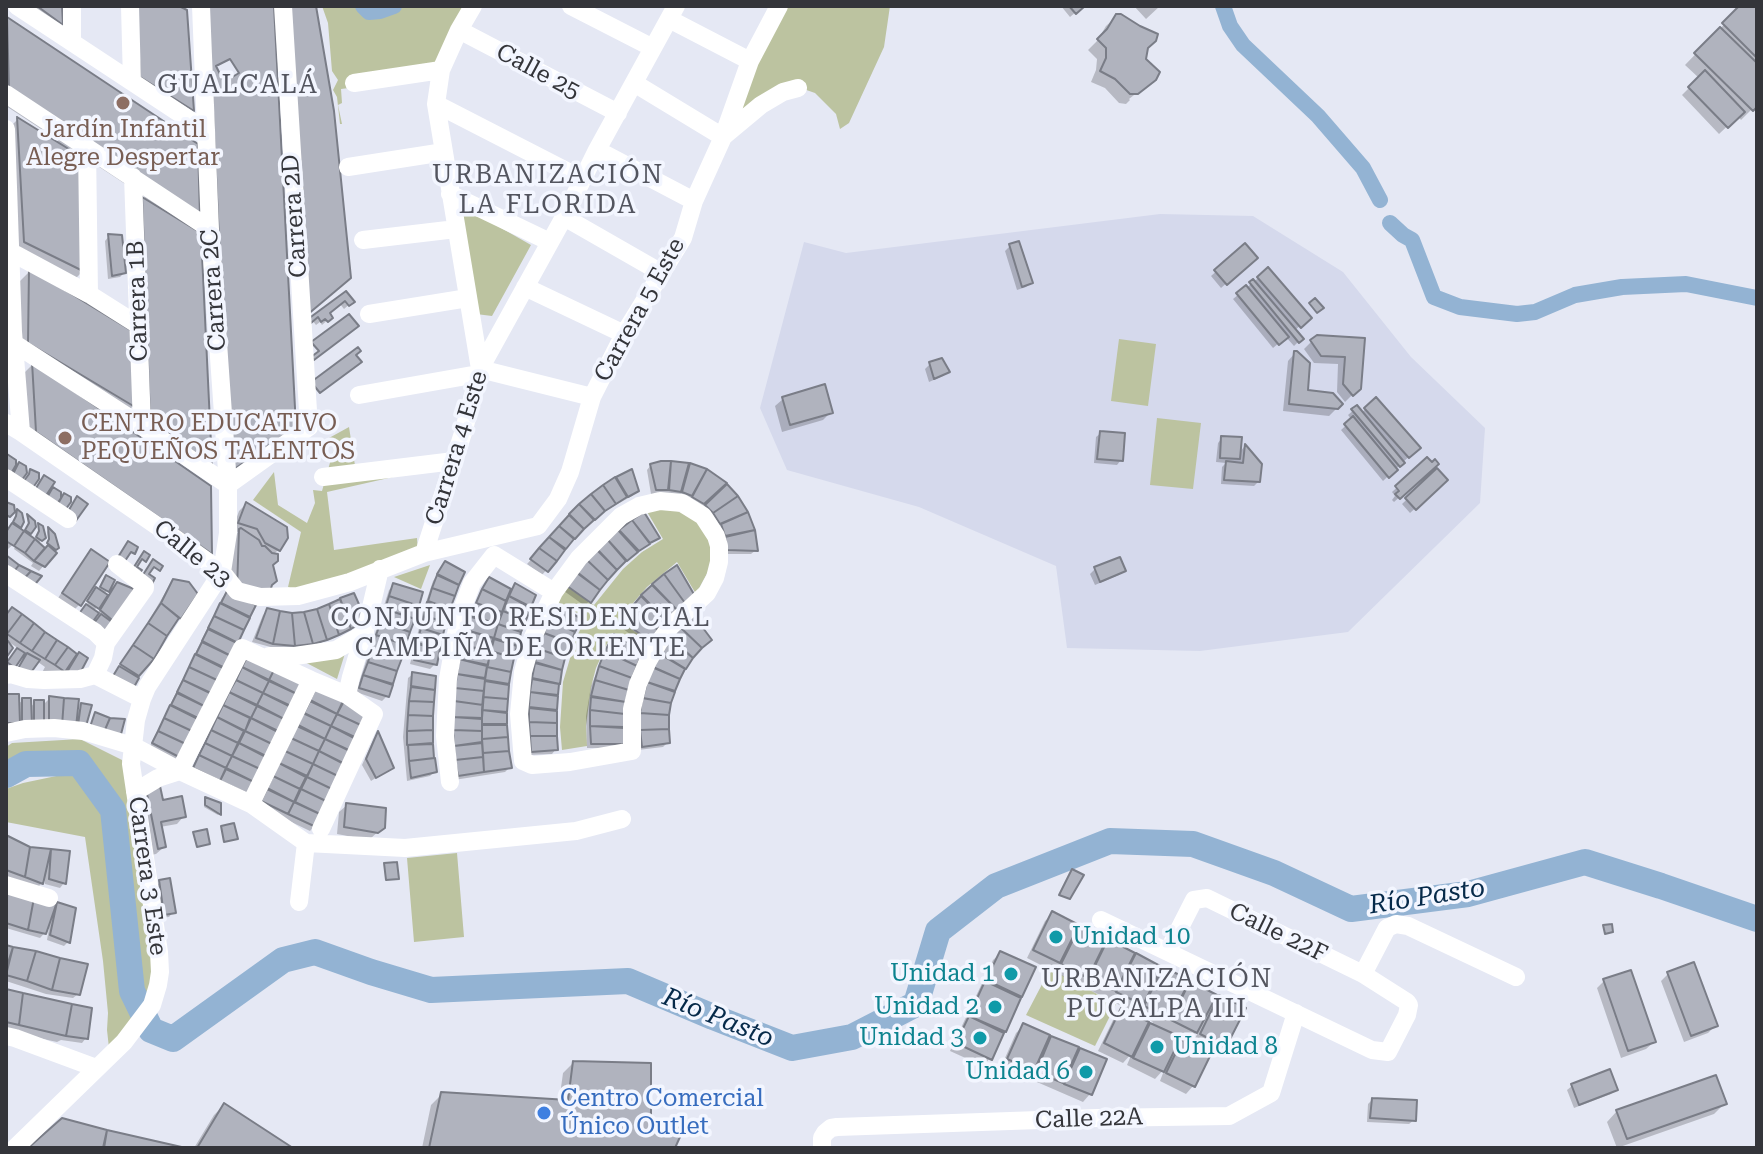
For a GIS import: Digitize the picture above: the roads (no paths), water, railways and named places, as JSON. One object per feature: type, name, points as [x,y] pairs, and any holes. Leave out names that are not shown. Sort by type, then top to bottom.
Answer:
[{"type":"street","points":[[17,6],[205,130]]},
{"type":"street","points":[[72,6],[72,40]]},
{"type":"street","points":[[130,6],[132,82]]},
{"type":"street","name":"Carrera 2D","points":[[228,485],[309,427],[283,6]]},
{"type":"street","points":[[473,6],[441,70],[436,104],[479,372]]},
{"type":"street","points":[[571,6],[653,48]]},
{"type":"street","name":"Carrera 5 Este","points":[[538,526],[558,499],[570,472],[592,397],[624,334],[683,238],[694,201],[723,137],[750,61],[779,6]]},
{"type":"street","name":"Carrera 2C","points":[[199,7],[210,229],[228,485],[228,533],[222,572]]},
{"type":"street","points":[[672,12],[750,61]]},
{"type":"street","name":"Carrera 4 Este","points":[[424,553],[479,372],[672,12]]},
{"type":"street","name":"Calle 25","points":[[459,30],[618,113]]},
{"type":"street","points":[[354,83],[441,70]]},
{"type":"street","points":[[634,83],[723,137]]},
{"type":"street","name":"Carrera 5 Este","points":[[723,137],[761,105],[783,92],[798,88]]},
{"type":"street","points":[[6,94],[210,229]]},
{"type":"street","points":[[436,104],[582,179]]},
{"type":"street","points":[[6,129],[14,428]]},
{"type":"street","points":[[87,147],[89,294]]},
{"type":"street","points":[[597,150],[694,201]]},
{"type":"street","points":[[348,167],[444,152]]},
{"type":"street","name":"Carrera 1B","points":[[133,177],[142,426]]},
{"type":"street","points":[[450,194],[550,242]]},
{"type":"street","points":[[564,217],[660,272]]},
{"type":"street","points":[[363,240],[456,229]]},
{"type":"street","points":[[11,252],[89,294],[138,325]]},
{"type":"street","points":[[525,287],[624,334]]},
{"type":"street","points":[[369,314],[468,298]]},
{"type":"street","points":[[11,335],[228,485]]},
{"type":"street","points":[[359,395],[479,372],[592,397]]},
{"type":"street","name":"Calle 23","points":[[14,428],[128,504],[222,572],[237,591],[260,597],[298,596],[350,582],[424,553],[492,546],[538,526]]},
{"type":"street","points":[[323,477],[454,461]]},
{"type":"street","points":[[6,478],[68,519]]},
{"type":"street","points":[[668,501],[687,505],[703,516],[714,532],[719,546],[719,562],[711,586],[662,636],[641,677],[632,709],[632,751],[570,762],[532,765],[523,761],[519,714],[523,672],[533,637],[554,592],[573,565],[606,530],[621,516],[646,503],[668,501]]},
{"type":"street","points":[[450,782],[445,725],[451,656],[469,590],[492,546],[554,592]]},
{"type":"street","points":[[95,675],[106,643],[145,588],[117,564]]},
{"type":"street","points":[[347,695],[380,569]]},
{"type":"street","name":"Carrera 3 Este","points":[[15,1148],[124,1042],[152,1005],[160,972],[159,952],[131,764],[136,720],[147,687],[222,572]]},
{"type":"street","points":[[6,574],[95,632],[106,643]]},
{"type":"street","points":[[262,656],[295,656],[336,650],[365,633]]},
{"type":"street","points":[[135,792],[182,768],[242,648],[347,695],[374,714],[321,829]]},
{"type":"street","points":[[8,673],[44,680],[80,679],[95,675],[142,699]]},
{"type":"street","points":[[254,797],[311,680]]},
{"type":"street","points":[[6,733],[25,729],[68,729],[133,746],[251,804],[306,843],[405,848],[576,831],[622,819]]},
{"type":"street","points":[[299,902],[306,843]]},
{"type":"street","points":[[6,885],[49,898]]},
{"type":"street","name":"Calle 22F","points":[[1168,951],[1194,900],[1207,898],[1363,974],[1409,1005],[1388,1052],[1372,1050],[1296,1013]]},
{"type":"street","points":[[1101,920],[1296,1013]]},
{"type":"street","points":[[1363,974],[1387,928],[1396,924],[1408,926],[1516,977]]},
{"type":"street","name":"Calle 22A","points":[[822,1143],[831,1128],[837,1127],[1229,1116],[1271,1093],[1296,1013]]},
{"type":"street","points":[[6,1036],[96,1068]]},
{"type":"waterway","points":[[363,6],[369,12],[394,6]]},
{"type":"waterway","points":[[1223,6],[1230,26],[1243,45],[1318,116],[1363,168],[1380,200]]},
{"type":"waterway","points":[[1390,223],[1412,240],[1434,297],[1460,307],[1517,314],[1535,312],[1575,295],[1622,287],[1686,284],[1757,298]]},
{"type":"waterway","name":"Río Pasto","points":[[6,775],[26,764],[79,763],[113,810],[132,991],[151,1030],[173,1039],[283,960],[315,952],[431,990],[628,981],[792,1048],[852,1037],[916,1004],[938,931],[996,886],[1110,841],[1193,844],[1274,873],[1351,909],[1468,894],[1585,862],[1757,919]]},
{"type":"place","name":"Jardín Infantil Alegre Despertar","points":[[123,103]]},
{"type":"place","name":"CENTRO EDUCATIVO PEQUEÑOS TALENTOS","points":[[65,438]]},
{"type":"place","name":"Unidad 10","points":[[1056,937]]},
{"type":"place","name":"Unidad 1","points":[[1011,974]]},
{"type":"place","name":"Unidad 2","points":[[995,1007]]},
{"type":"place","name":"Unidad 3","points":[[980,1038]]},
{"type":"place","name":"Unidad 8","points":[[1157,1047]]},
{"type":"place","name":"Unidad 6","points":[[1086,1072]]},
{"type":"place","name":"Centro Comercial Único Outlet","points":[[544,1113]]},
{"type":"district","name":"GUALCALÁ","points":[[238,85]]},
{"type":"district","name":"URBANIZACIÓN LA FLORIDA","points":[[548,190]]},
{"type":"district","name":"CONJUNTO RESIDENCIAL CAMPIÑA DE ORIENTE","points":[[521,633]]},
{"type":"district","name":"URBANIZACIÓN PUCALPA III","points":[[1157,994]]}]
